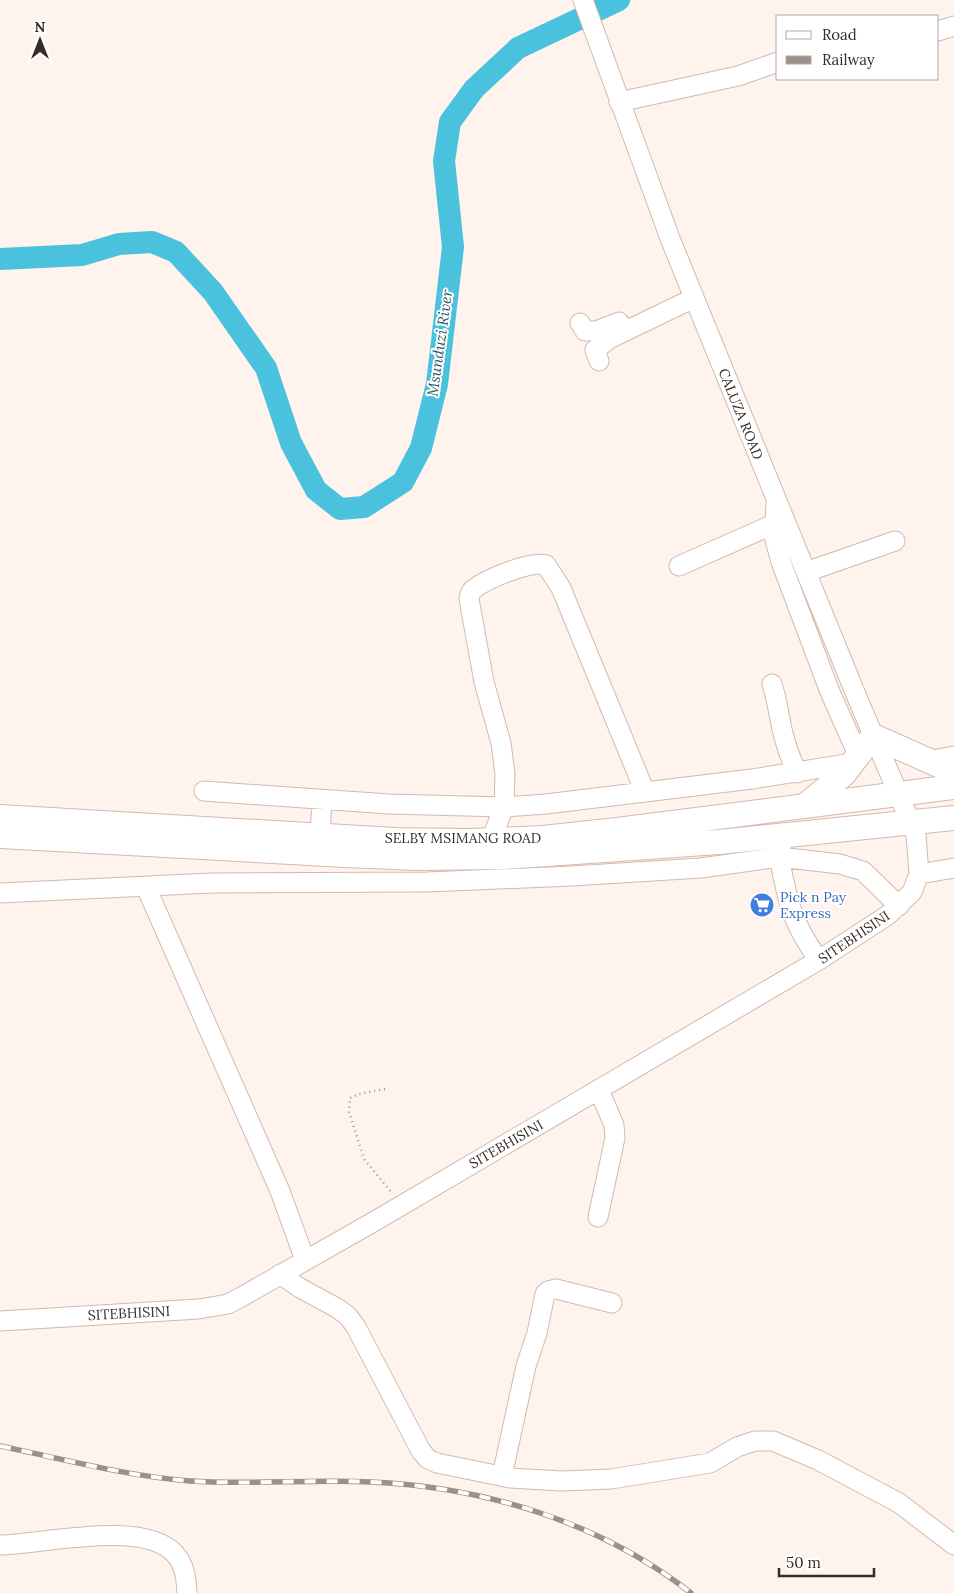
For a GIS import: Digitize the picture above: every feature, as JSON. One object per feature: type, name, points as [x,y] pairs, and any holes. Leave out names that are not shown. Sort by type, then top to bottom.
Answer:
[{"type":"main road","points":[[804,806],[828,789],[844,774],[873,736],[954,772]]},
{"type":"main road","name":"SELBY MSIMANG ROAD","points":[[0,817],[395,840],[491,840],[590,833],[954,787]]},
{"type":"main road","name":"SELBY MSIMANG ROAD","points":[[0,836],[418,858],[781,846],[954,818]]},
{"type":"street","name":"CALUZA ROAD","points":[[583,0],[619,102],[692,293],[873,736],[912,824]]},
{"type":"street","points":[[939,31],[954,26]]},
{"type":"street","points":[[619,102],[738,76],[776,63]]},
{"type":"street","points":[[580,323],[585,331],[596,332],[692,293]]},
{"type":"street","points":[[599,362],[596,350],[608,339],[692,293]]},
{"type":"street","points":[[204,791],[322,800],[504,806],[546,804],[797,773],[855,759],[781,562],[774,524],[777,501]]},
{"type":"street","points":[[679,566],[774,524]]},
{"type":"street","points":[[806,572],[895,541]]},
{"type":"street","points":[[491,840],[504,806],[505,774],[501,743],[484,682],[469,599],[474,589],[483,583],[535,563],[546,565],[561,588],[645,792]]},
{"type":"street","points":[[772,684],[779,704],[779,716],[787,749],[797,773]]},
{"type":"street","points":[[926,761],[954,756]]},
{"type":"street","points":[[320,836],[322,800]]},
{"type":"street","name":"SITEBHISINI","points":[[0,1321],[214,1307],[228,1304],[406,1203],[820,960],[900,906],[912,892],[919,874],[919,858],[912,824]]},
{"type":"street","points":[[781,846],[790,909],[803,937],[820,960]]},
{"type":"street","points":[[0,893],[212,883],[427,882],[572,876],[701,868],[781,846],[863,871],[900,906]]},
{"type":"street","points":[[919,874],[954,868]]},
{"type":"street","points":[[146,887],[280,1191],[305,1260]]},
{"type":"street","points":[[598,1217],[614,1138],[614,1125],[599,1090]]},
{"type":"street","points":[[280,1274],[348,1316],[368,1350],[411,1435],[428,1459],[456,1468],[502,1476],[562,1481],[611,1479],[710,1463],[737,1447],[755,1441],[773,1441],[810,1456],[898,1502],[954,1545]]},
{"type":"street","points":[[502,1476],[526,1366],[537,1333],[545,1294],[556,1289],[612,1303]]},
{"type":"street","points":[[0,1544],[107,1536],[135,1536],[152,1539],[167,1547],[183,1566],[188,1593]]},
{"type":"path","points":[[385,1089],[359,1094],[350,1098],[349,1112],[364,1159],[391,1192],[406,1203]]},
{"type":"waterway","name":"Msunduzi River","points":[[0,259],[82,255],[119,244],[152,242],[176,252],[213,292],[266,368],[291,443],[316,490],[340,509],[364,507],[403,482],[421,448],[437,384],[453,247],[444,161],[450,122],[474,89],[518,48],[619,0]]},
{"type":"railway","points":[[0,1446],[118,1471],[166,1479],[235,1482],[371,1482],[414,1485],[456,1491],[540,1513],[580,1528],[619,1546],[656,1568],[691,1593]]},
{"type":"place","name":"Pick n Pay Express","points":[[762,905]]}]
